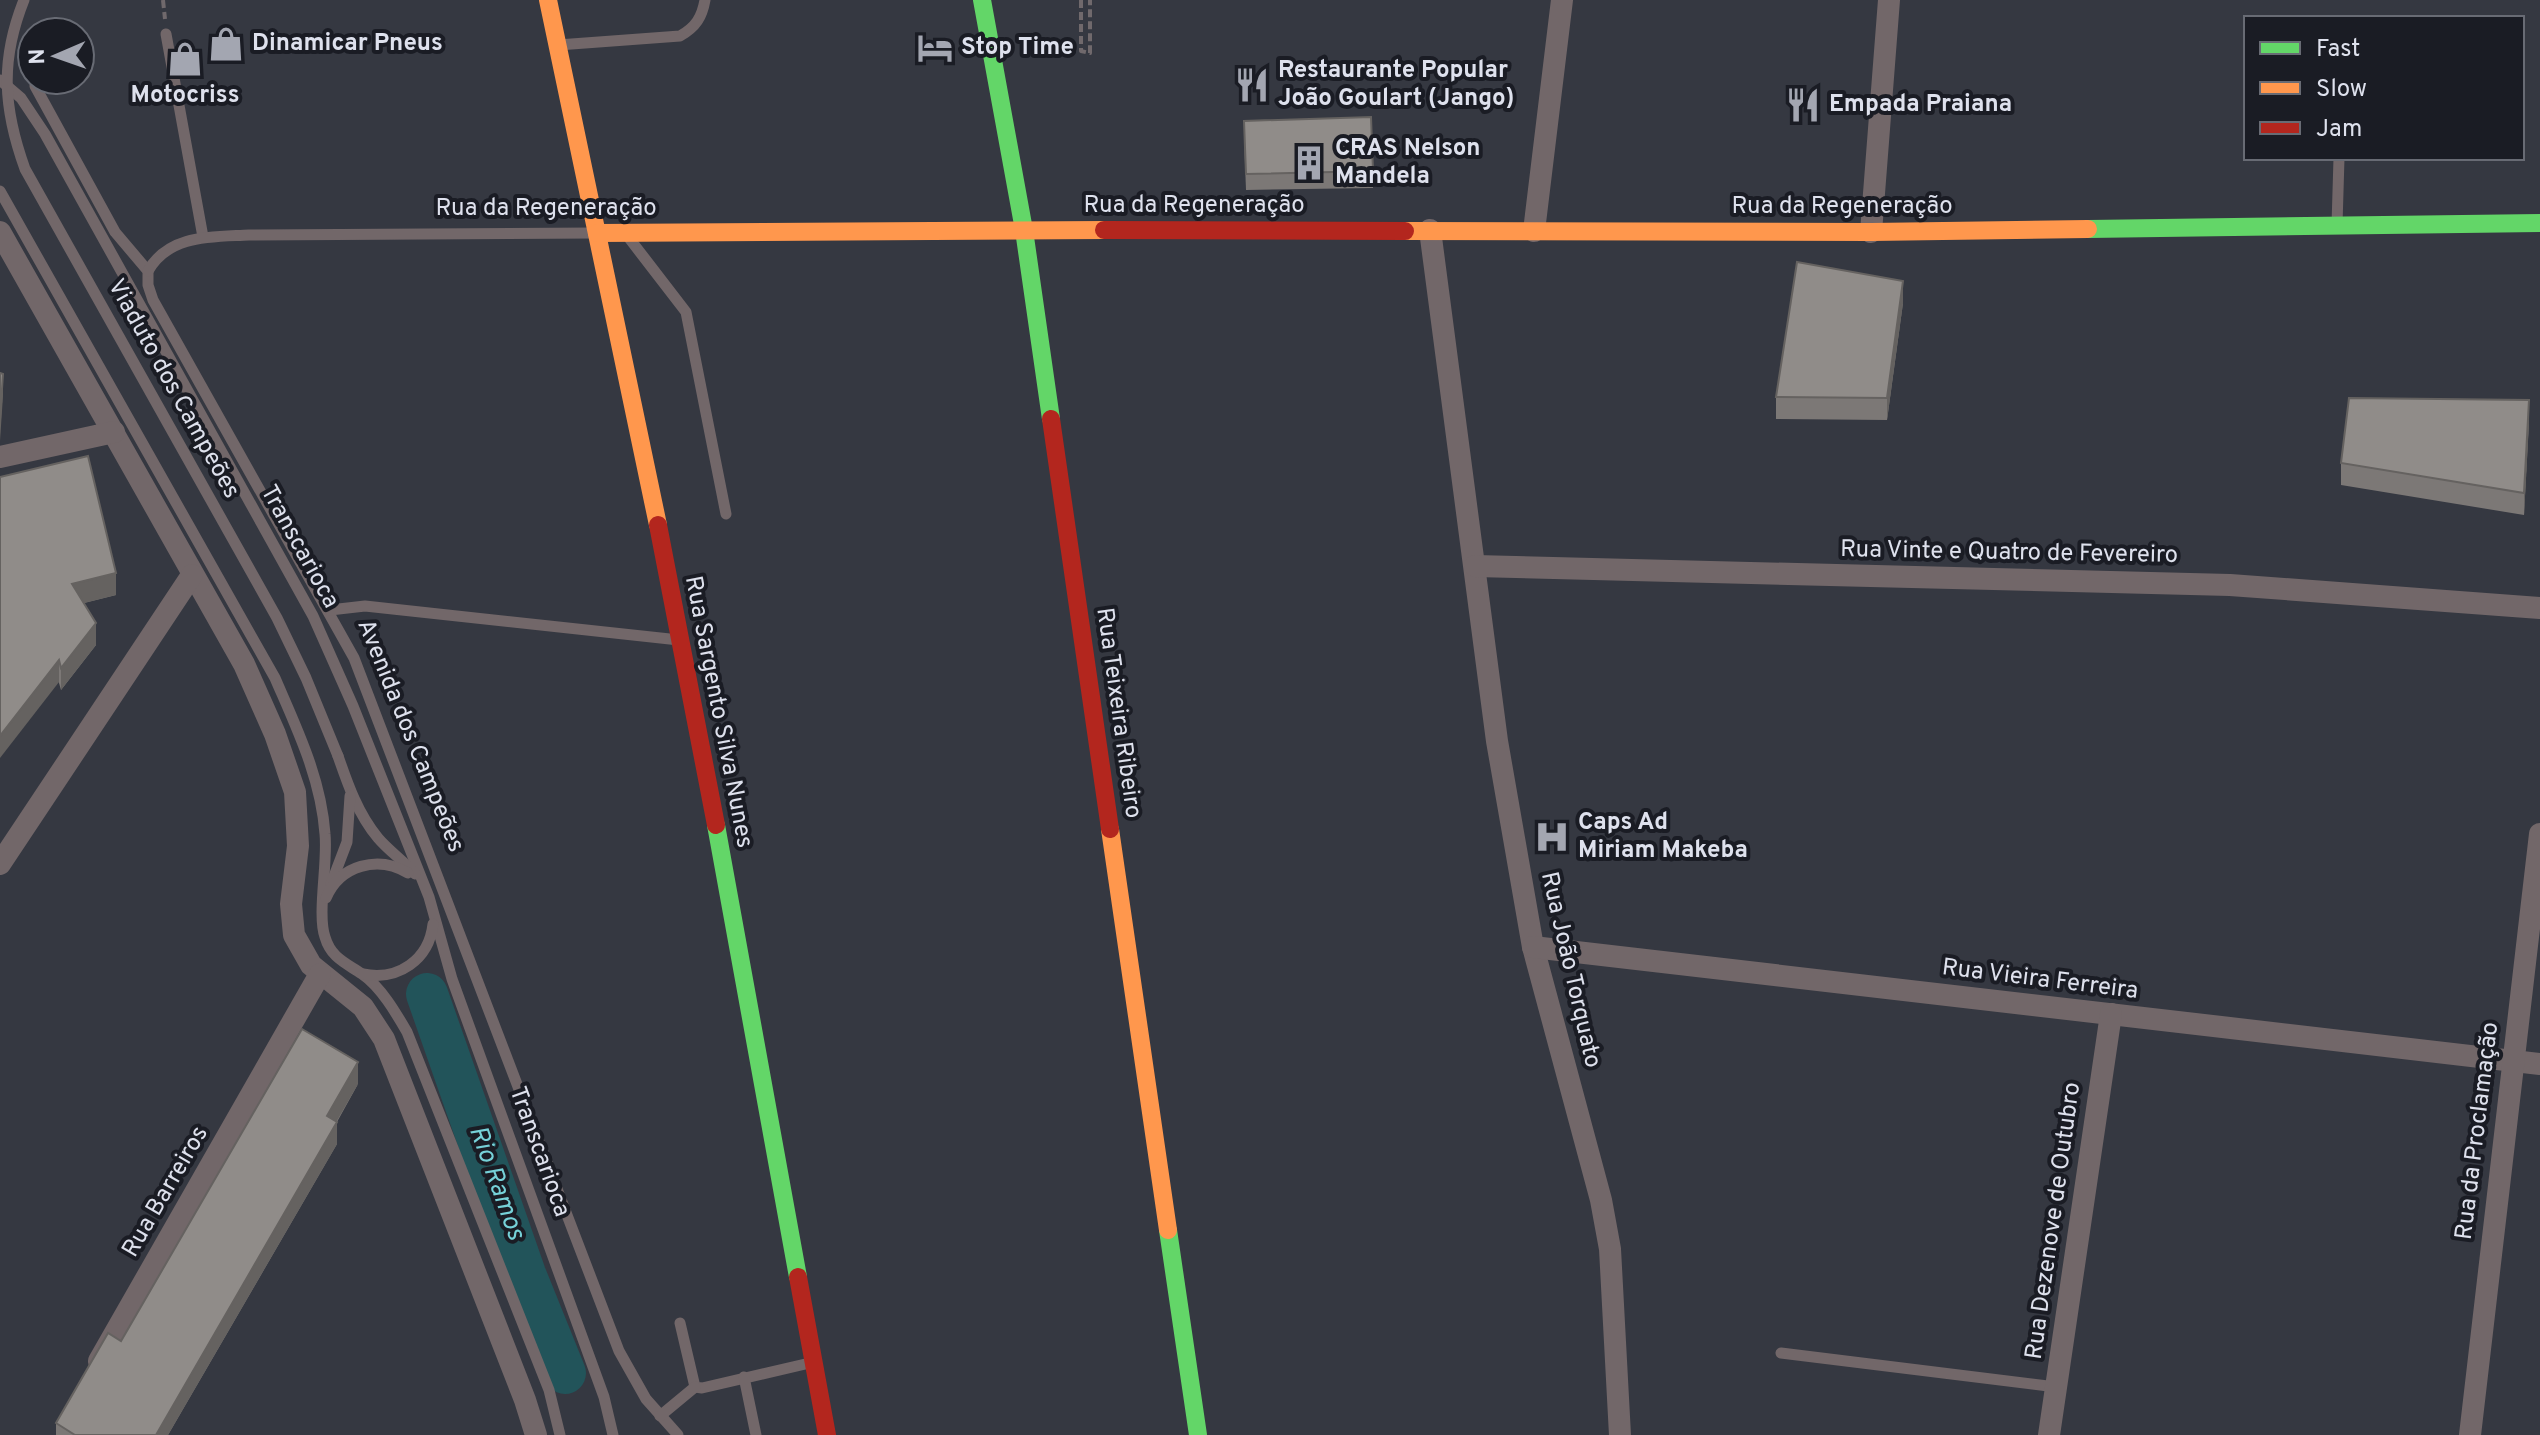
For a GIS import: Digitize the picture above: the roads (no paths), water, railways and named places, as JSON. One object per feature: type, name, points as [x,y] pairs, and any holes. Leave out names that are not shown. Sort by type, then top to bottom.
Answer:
[{"type":"street","name":"Rua Sargento Silva Nunes","points":[[548,0],[682,641],[827,1435]]},
{"type":"street","name":"Rua Teixeira Ribeiro","points":[[982,0],[1024,230],[1198,1435]]},
{"type":"street","points":[[1534,231],[1562,0]]},
{"type":"street","points":[[1871,232],[1889,0]]},
{"type":"street","name":"Rua da Regeneração","points":[[597,233],[1024,230],[1871,232],[2540,223]]},
{"type":"street","name":"Rua João Torquato","points":[[1430,230],[1497,741],[1533,947],[1601,1200],[1610,1249],[1620,1435]]},
{"type":"street","points":[[0,232],[244,664],[287,763],[295,792],[298,858],[291,919],[294,935],[301,950],[320,974],[363,1007],[384,1039],[536,1435]]},
{"type":"street","points":[[0,457],[114,432]]},
{"type":"street","name":"Rua Vinte e Quatro de Fevereiro","points":[[1475,566],[2230,585],[2540,608]]},
{"type":"street","points":[[0,864],[192,575]]},
{"type":"street","name":"Rua da Proclamação","points":[[2470,1435],[2540,834]]},
{"type":"street","name":"Rua Vieira Ferreira","points":[[1533,947],[2540,1064]]},
{"type":"street","name":"Rua Barreiros","points":[[88,1381],[320,974]]},
{"type":"street","name":"Rua Dezenove de Outubro","points":[[2049,1435],[2111,1014]]},
{"type":"lane","name":"Viaduto dos Campeões","points":[[24,0],[12,35],[6,79],[10,121],[25,169],[277,618],[306,678],[350,792]]},
{"type":"lane","points":[[558,45],[680,36],[691,30],[702,15],[705,0]]},
{"type":"lane","points":[[166,34],[203,237]]},
{"type":"lane","name":"Transcarioca","points":[[0,80],[21,98],[45,134],[313,616],[353,706],[433,911],[452,979],[610,1413],[613,1435]]},
{"type":"lane","name":"Avenida dos Campeões","points":[[40,96],[115,232],[148,271],[153,300],[330,610],[354,658],[619,1351],[646,1399],[678,1435]]},
{"type":"lane","points":[[2337,226],[2339,160]]},
{"type":"lane","points":[[0,191],[275,678],[305,748],[319,791],[326,836],[322,926],[332,952],[349,968],[362,974],[386,1000],[407,1032],[549,1390],[560,1435]]},
{"type":"lane","name":"Rua da Regeneração","points":[[148,271],[165,251],[177,244],[203,237],[597,233]]},
{"type":"lane","points":[[625,233],[686,312],[726,514]]},
{"type":"lane","points":[[330,610],[365,606],[682,641]]},
{"type":"lane","points":[[350,792],[378,837],[412,871],[425,890]]},
{"type":"lane","points":[[324,904],[347,842],[351,821],[350,792]]},
{"type":"lane","points":[[324,904],[338,880],[347,872],[380,863],[400,868],[425,890]]},
{"type":"lane","points":[[362,974],[391,974],[415,961],[429,943],[433,911]]},
{"type":"lane","points":[[320,974],[332,952]]},
{"type":"lane","points":[[680,1323],[695,1387]]},
{"type":"lane","points":[[1781,1353],[2056,1387]]},
{"type":"lane","points":[[660,1416],[695,1387],[702,1388],[814,1362]]},
{"type":"lane","points":[[744,1377],[756,1435]]},
{"type":"waterway","name":"Rio Ramos","points":[[427,994],[525,1274],[565,1373]]},
{"type":"place","name":"Dinamicar Pneus","points":[[226,44]]},
{"type":"place","name":"Stop Time","points":[[935,48]]},
{"type":"place","name":"Motocriss","points":[[185,59]]},
{"type":"place","name":"Restaurante Popular João Goulart (Jango)","points":[[1252,85]]},
{"type":"place","name":"Empada Praiana","points":[[1803,105]]},
{"type":"place","name":"CRAS Nelson Mandela","points":[[1309,163]]},
{"type":"place","name":"Caps Ad Miriam Makeba","points":[[1552,837]]}]
